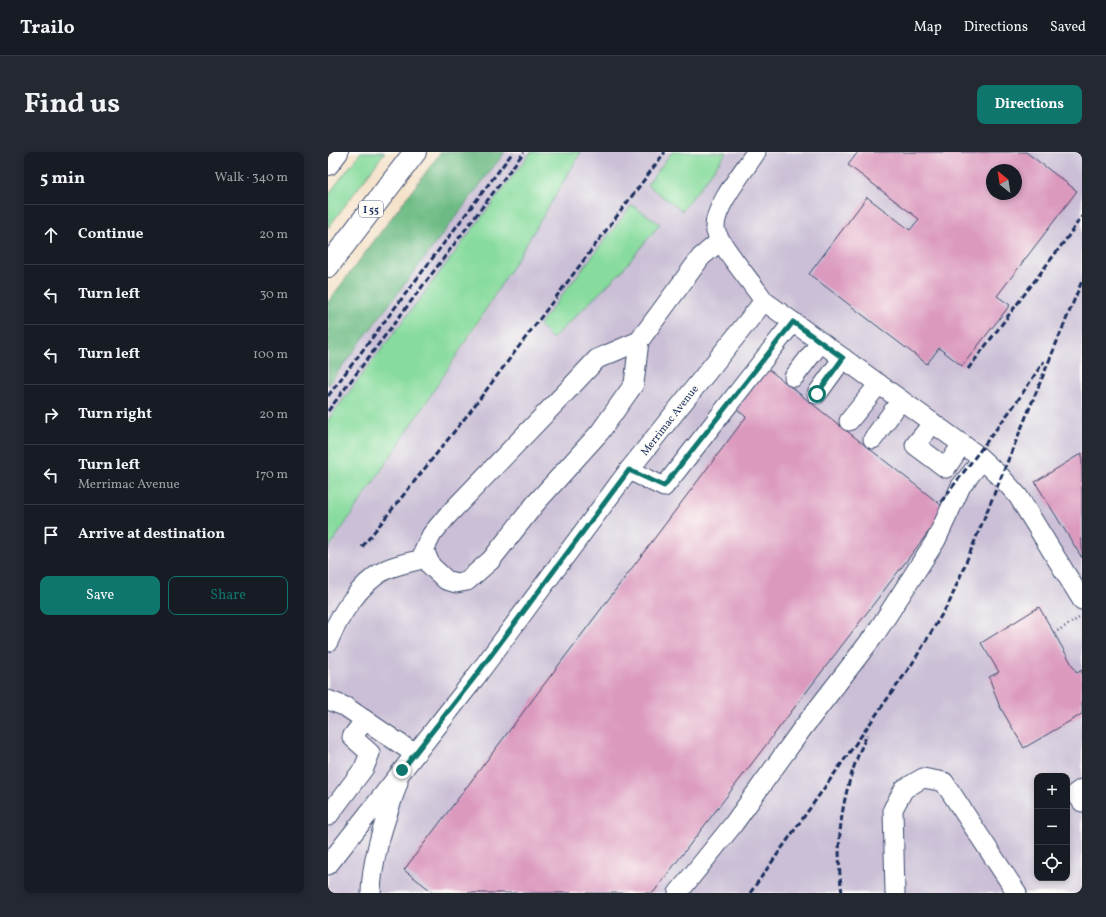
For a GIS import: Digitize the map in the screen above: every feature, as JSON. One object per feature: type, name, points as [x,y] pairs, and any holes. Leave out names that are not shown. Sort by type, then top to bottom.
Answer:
[{"type":"highway","points":[[328,164],[337,152]]},
{"type":"highway","name":"I 55","points":[[328,266],[414,152]]},
{"type":"street","points":[[756,152],[717,213],[714,228],[720,240],[754,285],[764,301],[962,444],[982,460],[1018,496],[1081,609]]},
{"type":"street","points":[[639,341],[597,358],[447,516],[432,534],[424,550],[426,558],[431,566],[446,580],[456,583],[467,581],[491,560],[535,504],[600,432],[634,384],[639,341],[701,257],[720,240]]},
{"type":"street","name":"Merrimac Avenue","points":[[331,854],[415,754],[474,678],[629,470],[764,301]]},
{"type":"street","points":[[629,470],[664,486],[793,322]]},
{"type":"street","points":[[794,377],[821,342]]},
{"type":"street","points":[[817,394],[843,358]]},
{"type":"street","points":[[849,421],[879,384]]},
{"type":"street","points":[[874,439],[901,400]]},
{"type":"street","points":[[933,423],[915,445],[946,468],[962,444]]},
{"type":"street","points":[[678,893],[732,826],[802,729],[876,633],[936,540],[961,486],[982,460]]},
{"type":"street","points":[[328,642],[335,624],[362,588],[385,570],[426,558]]},
{"type":"street","points":[[328,700],[346,707],[415,754]]},
{"type":"street","points":[[328,816],[364,768],[370,753],[352,737],[365,720]]},
{"type":"street","points":[[371,893],[372,872],[377,847],[402,770]]},
{"type":"street","points":[[895,893],[893,808],[904,789],[923,778],[944,782],[1017,893]]},
{"type":"street","points":[[1082,789],[1076,793],[1082,802]]},
{"type":"path","points":[[1054,633],[1081,609]]},
{"type":"shaded area","points":[[505,152],[531,152],[328,420],[328,385]]},
{"type":"shaded area","points":[[581,152],[1082,152],[1082,893],[328,893],[328,549],[474,330]]},
{"type":"green space","points":[[361,152],[385,152],[328,228],[328,195]]},
{"type":"green space","points":[[441,152],[505,152],[328,385],[328,302]]},
{"type":"green space","points":[[531,152],[581,152],[521,253],[458,353],[328,549],[328,420]]},
{"type":"green space","points":[[672,152],[727,152],[682,211],[647,185]]},
{"type":"green space","points":[[632,205],[660,224],[620,273],[552,339],[539,325]]},
{"type":"building","points":[[858,152],[1026,152],[1077,191],[997,296],[1010,305],[962,366],[939,348],[927,364],[809,274],[867,197],[910,230],[919,219],[848,165]]},
{"type":"building","points":[[768,369],[946,509],[653,893],[434,893],[404,870],[746,417],[737,409]]},
{"type":"building","points":[[1082,453],[1082,558],[1035,482]]},
{"type":"building","points":[[1039,607],[1077,673],[1082,670],[1082,714],[1024,748],[999,705],[989,677],[999,672],[981,643]]},
{"type":"railway","points":[[328,396],[513,152]]},
{"type":"railway","points":[[328,411],[524,152]]},
{"type":"railway","points":[[362,547],[469,413],[665,152]]},
{"type":"railway","points":[[968,369],[1082,216]]},
{"type":"railway","points":[[750,893],[912,664],[950,601],[1082,281]]},
{"type":"railway","points":[[941,502],[1016,403],[1044,361]]},
{"type":"railway","points":[[842,893],[839,852],[842,812],[852,773],[867,735]]},
{"type":"route","points":[[402,770],[474,678],[629,470],[664,486],[793,322],[843,358],[817,394]]}]
